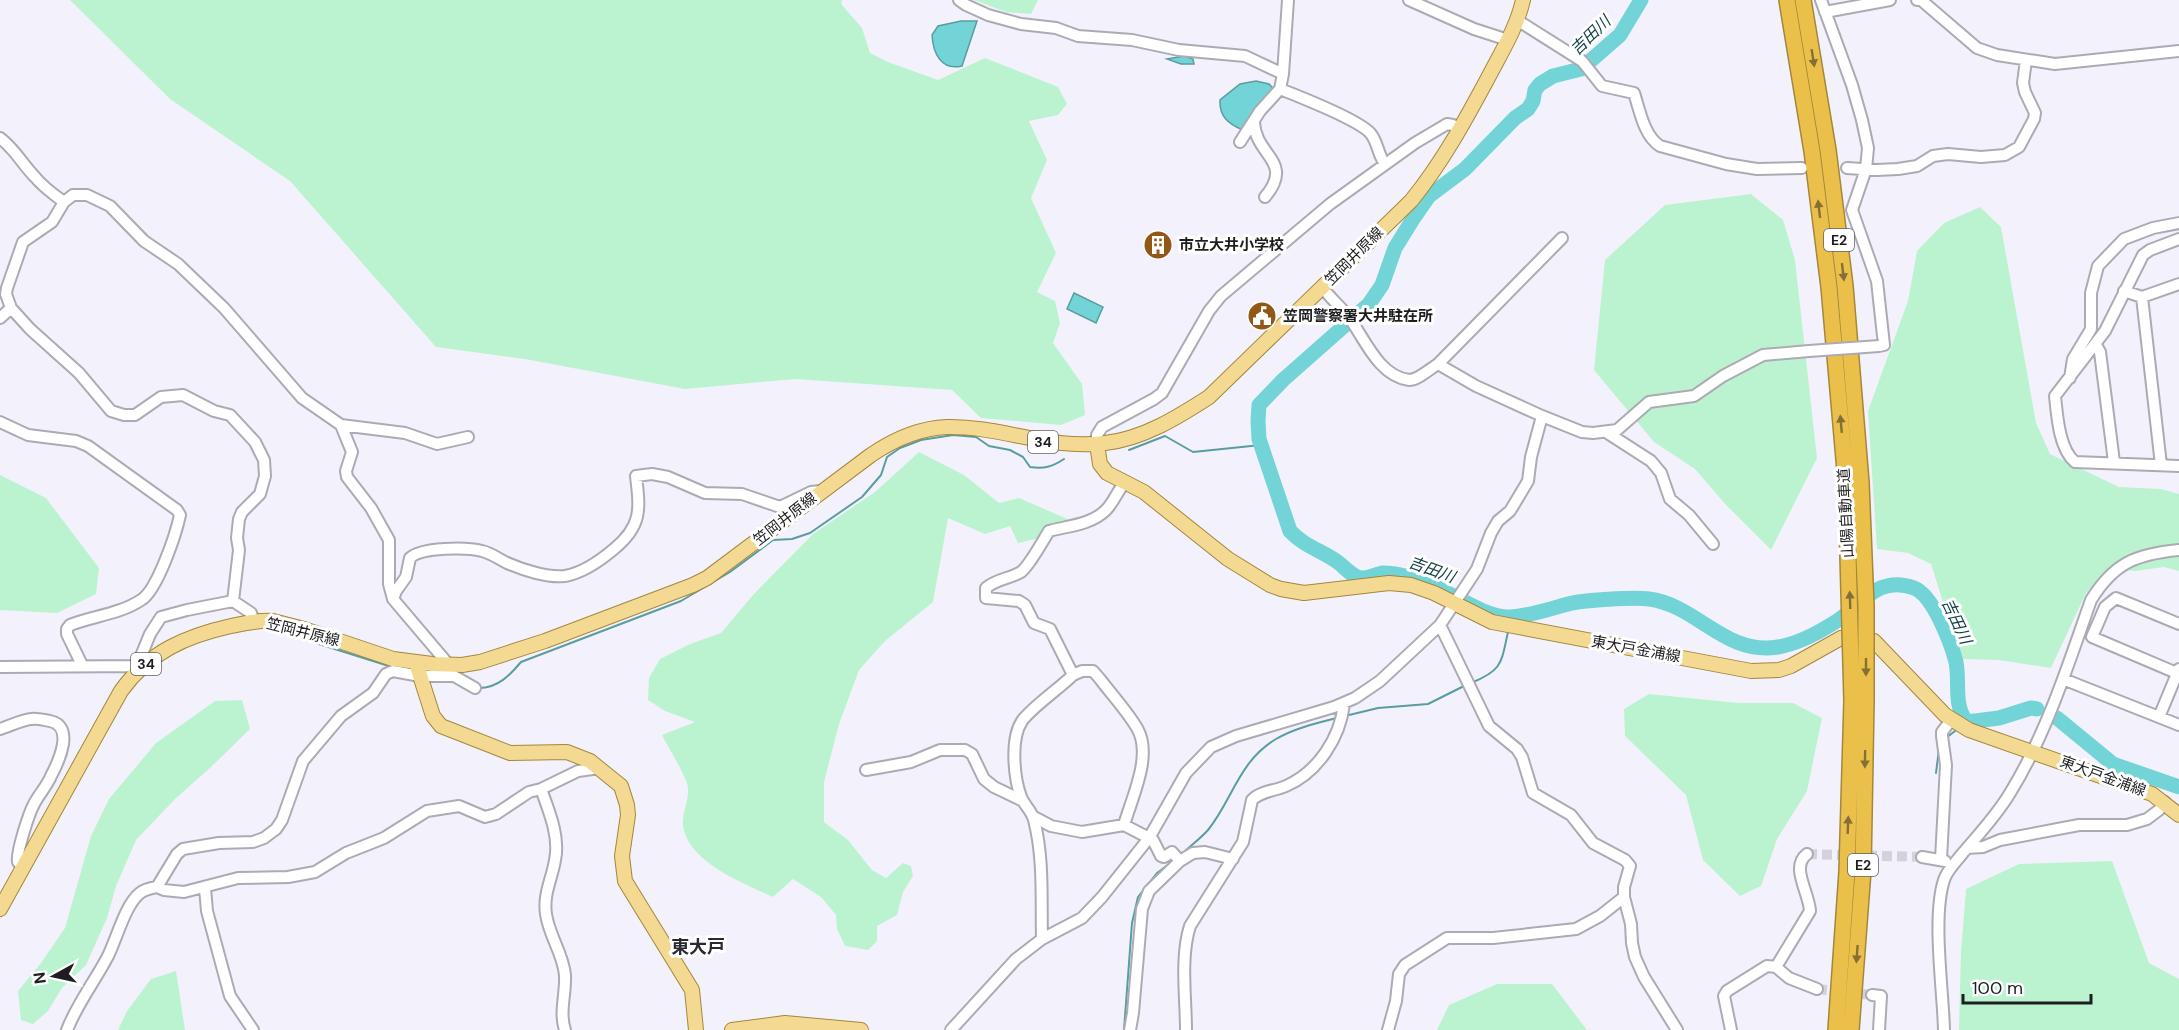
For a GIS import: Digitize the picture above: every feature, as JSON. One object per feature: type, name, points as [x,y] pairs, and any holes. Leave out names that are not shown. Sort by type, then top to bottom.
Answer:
[{"type":"highway","name":"山陽自動車道","points":[[1787,0],[1812,152],[1866,606],[1836,1030]]},
{"type":"highway","name":"山陽自動車道","points":[[1803,0],[1828,150],[1845,286],[1853,482]]},
{"type":"highway","name":"山陽自動車道","points":[[1851,1030],[1863,870],[1859,700]]},
{"type":"main road","name":"笠岡井原線","points":[[0,909],[112,704],[138,667],[172,645],[207,631],[254,622],[273,621],[418,669],[480,662],[693,585],[722,568],[821,491],[884,446],[913,434],[946,427],[977,429],[1056,444],[1097,444],[1117,442],[1174,419],[1209,397],[1411,201],[1428,180],[1460,129],[1508,40],[1523,0]]},
{"type":"main road","name":"東大戸金浦線","points":[[1097,444],[1103,468],[1124,483],[1152,496],[1228,559],[1270,585],[1281,589],[1304,593],[1377,584],[1400,584],[1456,598],[1483,619],[1510,626],[1766,672],[1791,666],[1841,638],[1856,636],[1874,641],[1951,720],[1969,730],[2152,794],[2179,815]]},
{"type":"main road","points":[[418,669],[433,716],[441,726],[510,753],[567,752],[575,754],[600,768],[621,786],[628,816],[622,856],[625,881],[692,990],[696,1030]]},
{"type":"main road","points":[[732,1030],[785,1023],[861,1030]]},
{"type":"street","points":[[958,0],[988,15],[1021,24],[1056,28],[1078,36],[1132,40],[1179,50],[1245,56],[1283,74]]},
{"type":"street","points":[[1240,142],[1260,111],[1280,89],[1288,0]]},
{"type":"street","points":[[1409,0],[1474,29],[1508,40]]},
{"type":"street","points":[[1438,364],[1476,386],[1542,416],[1582,432],[1606,432],[1617,430],[1649,402],[1694,396],[1723,376],[1763,356],[1884,345],[1877,281],[1852,210],[1866,169],[1868,148],[1852,85],[1821,0]]},
{"type":"street","points":[[1825,12],[1890,0]]},
{"type":"street","points":[[1920,0],[1977,48],[1997,55],[2055,64],[2179,51]]},
{"type":"street","points":[[1517,20],[1582,61],[1602,86],[1634,93],[1647,132],[1660,146],[1726,164],[1757,169],[1802,168]]},
{"type":"street","points":[[1847,168],[1898,169],[1917,166],[1933,156],[1948,154],[1982,157],[2005,154],[2019,147],[2035,113],[2025,92],[2026,60]]},
{"type":"street","points":[[1280,89],[1365,128],[1373,137],[1385,164]]},
{"type":"street","points":[[1254,122],[1256,136],[1276,169],[1277,177],[1274,186],[1265,197]]},
{"type":"street","points":[[1097,444],[1097,435],[1102,427],[1162,393],[1209,311],[1221,296],[1330,204],[1415,142],[1447,124],[1460,129]]},
{"type":"street","points":[[0,138],[11,146],[45,188],[64,202]]},
{"type":"street","points":[[233,601],[239,519],[260,494],[266,476],[264,460],[255,441],[230,415],[214,411],[183,395],[161,397],[135,415],[124,415],[111,411],[79,373],[30,329],[11,308],[6,294],[8,281],[23,242],[52,222],[64,202],[73,195],[87,195],[110,206],[144,242],[178,264],[224,308],[302,398],[341,425],[405,433],[437,444],[468,437]]},
{"type":"street","points":[[2070,378],[2073,359],[2091,329],[2091,293],[2098,266],[2124,239],[2153,228],[2179,223]]},
{"type":"street","points":[[1323,288],[1350,320],[1383,366],[1403,377],[1414,379],[1438,364],[1562,238]]},
{"type":"street","points":[[2179,239],[2143,255],[2105,331],[2055,396],[2059,430],[2070,459],[2074,462],[2179,466]]},
{"type":"street","points":[[2124,291],[2142,297],[2179,284]]},
{"type":"street","points":[[2142,297],[2161,465]]},
{"type":"street","points":[[0,318],[11,308]]},
{"type":"street","points":[[2096,345],[2100,352],[2114,462]]},
{"type":"street","points":[[951,1030],[1016,959],[1042,939],[1082,918],[1102,897],[1149,838],[1186,773],[1211,747],[1236,736],[1342,712],[1380,681],[1440,625],[1477,569],[1498,521],[1510,511],[1528,481],[1542,416]]},
{"type":"street","points":[[0,422],[28,435],[76,441],[88,446],[177,510],[180,515],[170,548],[152,589],[144,599],[114,613],[70,626],[67,629],[67,634],[82,664]]},
{"type":"street","points":[[341,425],[352,452],[346,471],[347,477],[380,521],[389,540],[389,584],[393,599],[449,665]]},
{"type":"street","points":[[1606,432],[1651,461],[1661,473],[1670,499],[1689,515],[1713,544]]},
{"type":"street","points":[[393,599],[406,577],[410,558],[422,552],[479,550],[510,564],[553,576],[566,576],[581,570],[604,558],[637,524],[639,501],[636,476],[652,474],[668,477],[705,493],[742,494],[780,507],[811,492],[821,491]]},
{"type":"street","points":[[1073,675],[1050,629],[1034,623],[1025,605],[1019,601],[986,598],[986,588],[993,582],[1018,574],[1025,569],[1049,531],[1090,520],[1101,514],[1107,509],[1124,483]]},
{"type":"street","points":[[1944,1030],[1940,901],[1944,879],[2011,793],[2045,725],[2091,600],[2103,582],[2116,569],[2133,559],[2155,552],[2179,550]]},
{"type":"street","points":[[2158,717],[2178,672],[2092,637],[2105,607],[2116,598],[2179,624]]},
{"type":"street","points":[[0,667],[82,664],[138,667],[150,634],[161,618],[187,610],[233,601],[251,613],[254,622]]},
{"type":"street","points":[[1440,625],[1489,726],[1517,749],[1522,757],[1533,793],[1571,815],[1593,843],[1625,860],[1630,866],[1624,887],[1624,897],[1631,924],[1635,957],[1644,977],[1677,1030]]},
{"type":"street","points":[[158,887],[177,854],[183,849],[219,843],[254,842],[276,829],[282,820],[303,761],[341,716],[373,693],[386,674],[393,671],[418,669],[454,676],[474,688]]},
{"type":"street","points":[[1042,939],[1039,855],[1034,818],[1022,800],[1014,767],[1018,729],[1022,720],[1073,675],[1082,671],[1093,671],[1138,729],[1142,740],[1139,779],[1124,825]]},
{"type":"street","points":[[2062,680],[2179,725]]},
{"type":"street","points":[[1186,1030],[1187,934],[1193,920],[1233,859],[1246,834],[1252,800],[1256,796],[1290,785],[1308,771],[1331,746],[1342,712]]},
{"type":"street","points":[[0,729],[38,718],[57,722],[64,734],[54,769],[33,806],[27,822],[17,856],[18,862],[23,867]]},
{"type":"street","points":[[1941,859],[1946,789],[1942,732],[1951,720]]},
{"type":"street","points":[[866,770],[910,762],[940,750],[965,750],[972,754],[984,779],[994,787],[1022,800]]},
{"type":"street","points":[[67,1030],[71,1017],[108,955],[132,902],[147,889],[158,887],[164,890],[184,892],[238,878],[288,877],[315,872],[346,853],[384,838],[427,811],[459,806],[484,816],[496,814],[529,792],[541,789],[578,771],[600,768]]},
{"type":"street","points":[[541,789],[551,818],[556,847],[555,860],[545,894],[546,913],[564,965],[562,1013],[565,1030]]},
{"type":"street","points":[[1967,848],[1983,847],[2012,838],[2079,825],[2127,825],[2147,819],[2165,802]]},
{"type":"street","points":[[1034,818],[1051,825],[1082,832],[1124,825],[1149,838],[1156,845],[1161,856],[1164,857],[1172,852],[1178,859]]},
{"type":"street","points":[[1130,1030],[1145,898],[1154,884],[1178,859],[1199,851],[1233,859]]},
{"type":"street","points":[[1776,967],[1810,911],[1809,900],[1798,868],[1800,860],[1807,854]]},
{"type":"street","points":[[1922,857],[1941,859],[1954,864]]},
{"type":"street","points":[[205,888],[207,911],[230,996],[253,1030]]},
{"type":"street","points":[[1388,1030],[1396,1000],[1399,974],[1405,965],[1447,938],[1493,938],[1576,929],[1599,916],[1624,897]]},
{"type":"street","points":[[1731,1030],[1724,996],[1727,991],[1767,966],[1776,967],[1789,978],[1817,989]]},
{"type":"street","points":[[1872,995],[1881,996],[1879,1030]]},
{"type":"green space","points":[[70,0],[842,0],[841,4],[862,28],[870,53],[888,62],[938,80],[985,58],[1058,87],[1067,104],[1058,115],[1029,121],[1047,160],[1031,198],[1056,253],[1037,292],[1055,301],[1060,323],[1053,343],[1082,384],[1085,415],[1061,425],[981,418],[952,390],[795,379],[685,389],[525,359],[436,347],[290,181],[170,99]]},
{"type":"green space","points":[[974,0],[1038,0],[1031,14],[1006,12]]},
{"type":"green space","points":[[1751,194],[1783,220],[1795,260],[1817,458],[1771,550],[1726,505],[1695,469],[1654,442],[1594,370],[1605,260],[1665,205]]},
{"type":"green space","points":[[1980,207],[2001,227],[2036,423],[2050,454],[2119,487],[2161,489],[2179,494],[2179,571],[2164,567],[2135,571],[2108,569],[2086,593],[2051,668],[1999,660],[1961,659],[1931,564],[1908,553],[1877,549],[1868,411],[1908,301],[1917,251],[1944,223]]},
{"type":"green space","points":[[919,452],[964,475],[999,503],[1019,498],[1079,524],[1070,531],[1018,543],[1010,526],[985,534],[948,518],[933,602],[885,641],[859,670],[839,724],[824,782],[824,822],[848,840],[872,870],[886,878],[903,863],[911,866],[913,876],[903,892],[897,915],[877,926],[877,941],[868,950],[845,946],[837,929],[836,915],[821,897],[793,879],[773,897],[718,870],[695,850],[687,838],[683,825],[688,793],[687,784],[662,735],[695,722],[665,711],[648,700],[649,678],[660,659],[690,644],[721,633],[753,595],[813,534],[875,492]]},
{"type":"green space","points":[[0,475],[46,498],[99,568],[96,594],[57,613],[0,610]]},
{"type":"green space","points":[[1649,694],[1739,703],[1793,703],[1822,718],[1807,791],[1777,839],[1761,886],[1740,896],[1703,860],[1686,795],[1625,736],[1624,709]]},
{"type":"green space","points":[[242,700],[250,729],[176,798],[136,840],[116,886],[107,918],[86,965],[62,988],[48,1011],[33,1024],[21,1020],[18,991],[65,928],[91,836],[109,799],[156,743],[215,701]]},
{"type":"green space","points":[[2112,861],[2149,963],[2179,979],[2179,1030],[1959,1030],[1961,951],[1966,889],[2019,864]]},
{"type":"green space","points":[[176,971],[185,1030],[118,1030],[127,1011],[151,979]]},
{"type":"green space","points":[[1497,984],[1552,984],[1587,1030],[1437,1030],[1449,1005]]},
{"type":"water","points":[[961,21],[977,21],[962,66],[949,66],[936,54],[932,35],[938,26]]},
{"type":"water","points":[[1184,56],[1193,59],[1194,64],[1181,64],[1167,59]]},
{"type":"water","points":[[1256,81],[1269,84],[1275,90],[1243,130],[1225,119],[1221,111],[1220,100],[1240,84]]},
{"type":"water","points":[[1074,293],[1103,307],[1096,323],[1067,309]]},
{"type":"waterway","name":"吉田川","points":[[1641,0],[1620,35],[1581,69],[1553,76],[1540,84],[1535,90],[1533,101],[1528,109],[1515,118],[1465,169],[1429,196],[1395,248],[1382,285],[1369,304],[1283,380],[1259,405],[1259,439],[1290,531],[1358,577],[1366,578],[1383,573],[1410,577],[1499,616],[1525,615],[1584,601],[1649,599],[1682,610],[1727,637],[1759,648],[1785,646],[1813,635],[1842,617],[1869,595],[1889,585],[1914,588],[1928,600],[1946,632],[1956,662],[1960,709],[1967,722],[1999,718],[2031,708],[2037,709]]},
{"type":"waterway","points":[[479,688],[498,683],[521,662],[681,601],[730,572],[773,540],[792,539],[810,533],[862,497],[881,475],[887,457],[900,448],[921,440],[953,435],[976,437],[989,446],[1010,450],[1023,457],[1030,467],[1048,467],[1064,459]]},
{"type":"waterway","points":[[1129,450],[1165,436],[1193,452],[1261,445]]},
{"type":"waterway","points":[[1471,683],[1489,674],[1499,664],[1508,632]]},
{"type":"waterway","points":[[303,639],[392,667]]},
{"type":"waterway","points":[[1345,716],[1378,708],[1428,704],[1466,685]]},
{"type":"waterway","points":[[1181,855],[1208,830],[1244,770],[1263,748],[1291,732],[1337,718]]},
{"type":"waterway","name":"吉田川","points":[[2057,718],[2113,764],[2179,787]]},
{"type":"waterway","points":[[1946,738],[1955,731]]},
{"type":"waterway","points":[[1936,773],[1939,749]]},
{"type":"waterway","points":[[1124,1030],[1132,923],[1138,897],[1157,873],[1172,862]]},
{"type":"tunnel","points":[[1807,854],[1922,857]]},
{"type":"tunnel","points":[[1817,989],[1872,995]]},
{"type":"place","name":"市立大井小学校","points":[[1158,245]]},
{"type":"place","name":"笠岡警察署大井駐在所","points":[[1262,316]]},
{"type":"district","name":"東大戸","points":[[698,947]]}]
